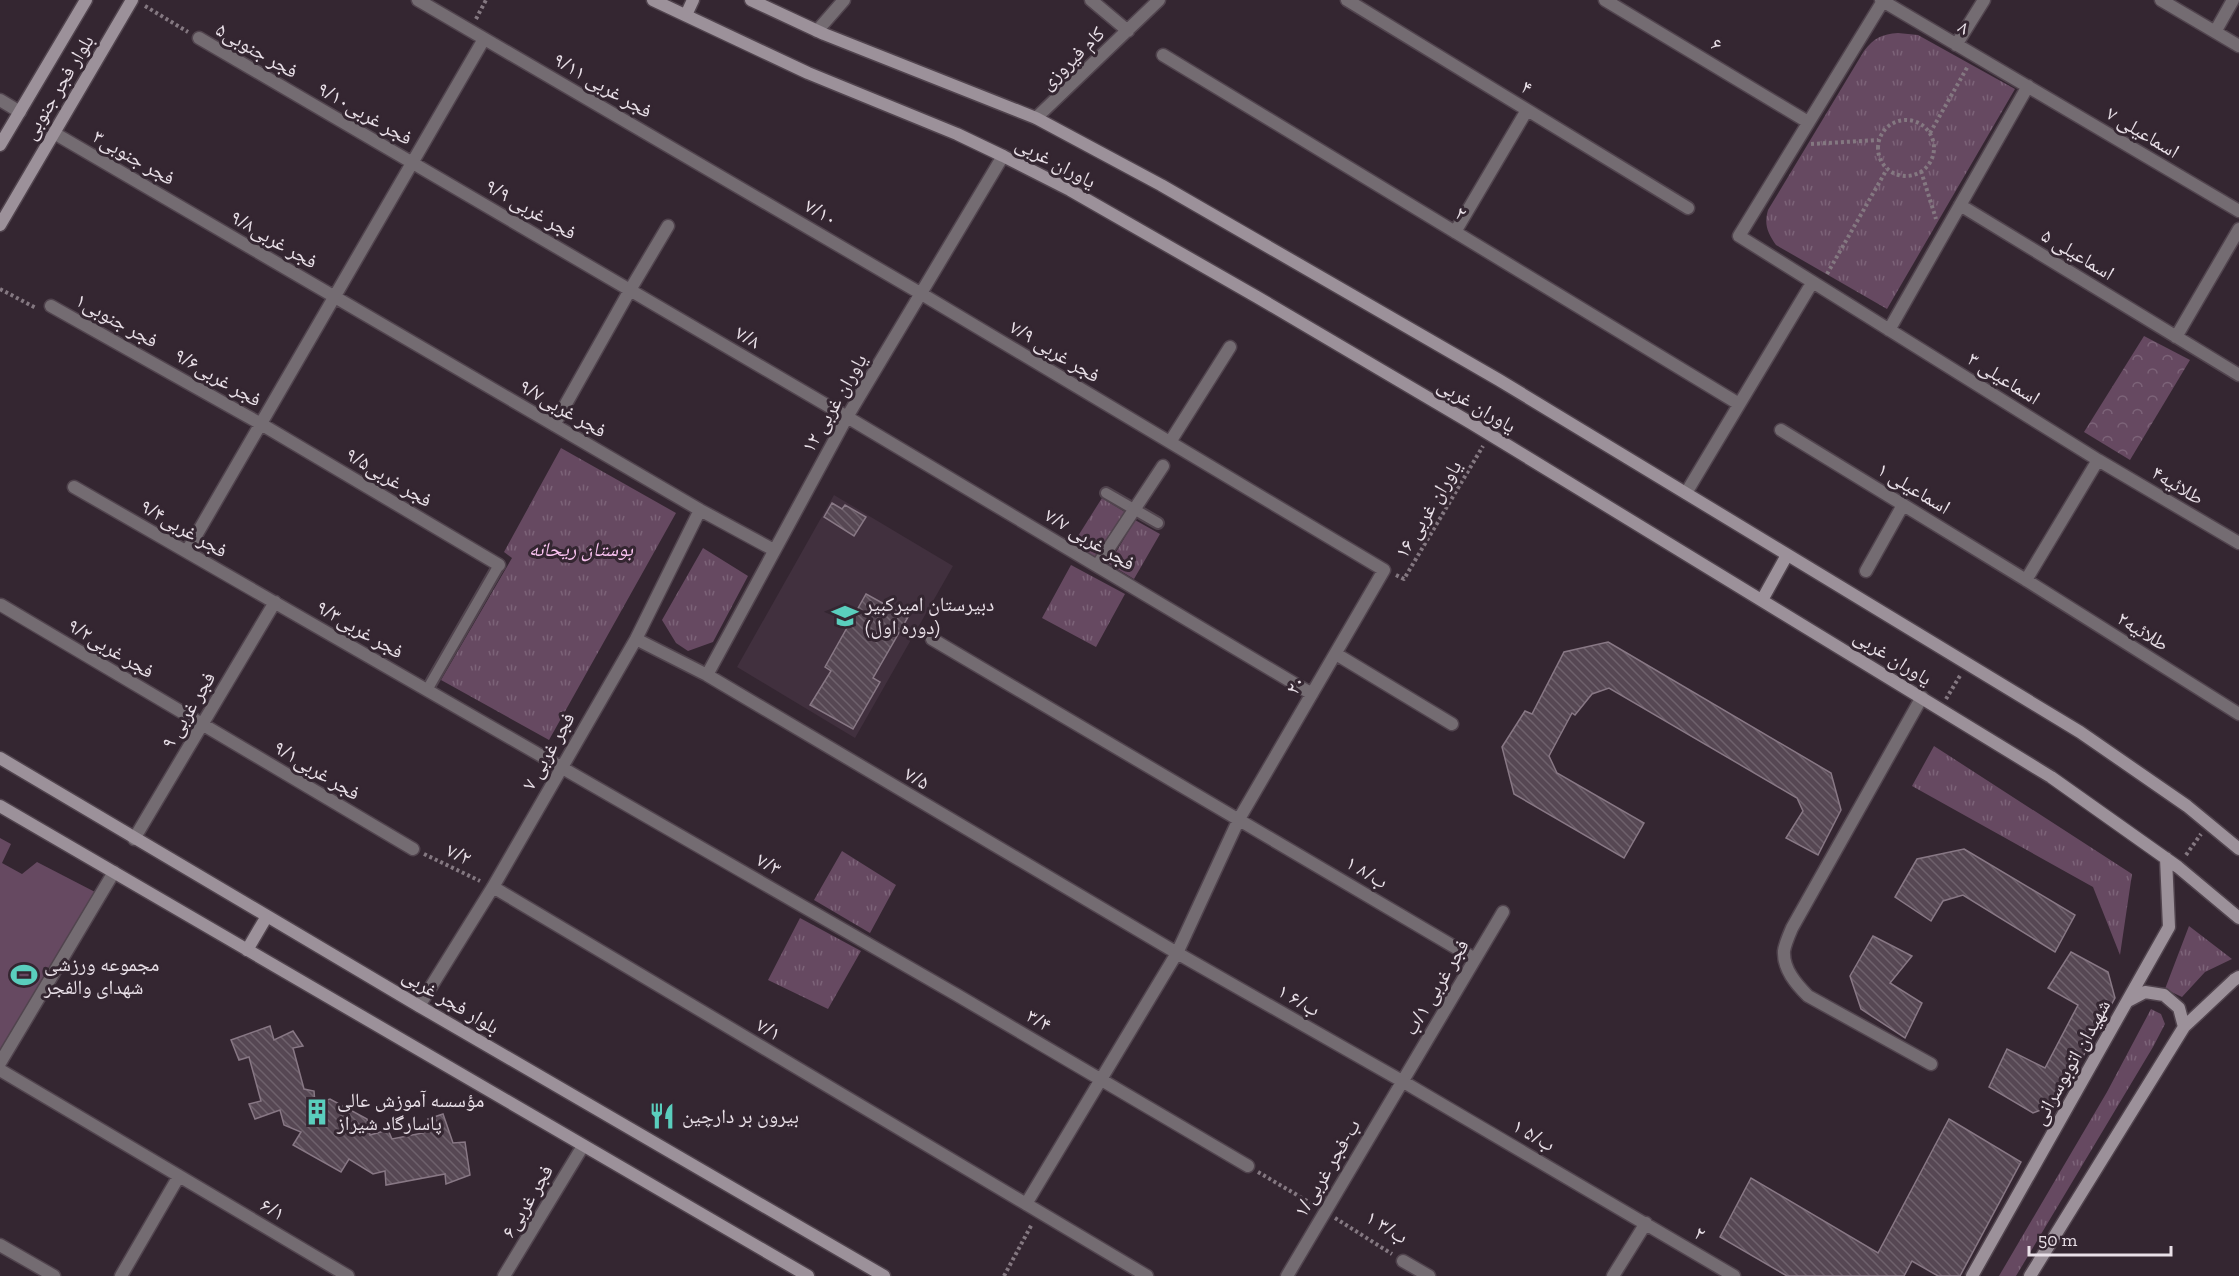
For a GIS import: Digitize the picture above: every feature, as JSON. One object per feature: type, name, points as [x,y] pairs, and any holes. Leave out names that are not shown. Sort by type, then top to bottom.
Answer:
[{"type":"main road","name":"بلوار فجر جنوبی","points":[[0,145],[86,0]]},
{"type":"main road","name":"یاوران غربی","points":[[653,0],[808,73],[957,134],[1070,190],[1461,417],[1922,697],[2050,777],[2166,858],[2239,918]]},
{"type":"main road","points":[[686,15],[693,0]]},
{"type":"main road","name":"یاوران غربی","points":[[751,0],[817,31],[1036,118],[1161,185],[1499,380],[2080,732],[2187,806],[2239,849]]},
{"type":"main road","name":"بلوار فجر جنوبی","points":[[0,225],[54,133],[138,3]]},
{"type":"main road","points":[[1762,600],[1787,555]]},
{"type":"main road","name":"بلوار فجر غربی","points":[[0,758],[419,1006],[884,1276]]},
{"type":"main road","points":[[0,806],[808,1276]]},
{"type":"main road","name":"شهیدان اتوبوسرانی","points":[[1972,1276],[2169,927],[2166,858]]},
{"type":"main road","points":[[247,950],[267,916]]},
{"type":"main road","points":[[2030,1276],[2184,1027],[2239,977]]},
{"type":"main road","points":[[2128,1001],[2145,992],[2164,995],[2179,1008],[2184,1027]]},
{"type":"street","name":"۹/۱۱ فجر غربی","points":[[418,0],[702,166]]},
{"type":"street","points":[[817,31],[844,0]]},
{"type":"street","points":[[1090,0],[1128,31]]},
{"type":"street","name":"کام فیروزی","points":[[1036,118],[1159,0]]},
{"type":"street","name":"۴","points":[[1347,0],[1688,208]]},
{"type":"street","name":"۶","points":[[1605,0],[1809,122]]},
{"type":"street","points":[[1956,45],[1984,0]]},
{"type":"street","points":[[2162,0],[2239,46]]},
{"type":"street","points":[[2215,32],[2234,0]]},
{"type":"street","points":[[1796,145],[1882,1]]},
{"type":"street","name":"۸","points":[[1882,1],[2028,86]]},
{"type":"street","name":"فجر جنوبی۵","points":[[199,38],[298,97]]},
{"type":"street","points":[[186,551],[484,39]]},
{"type":"street","name":"۲","points":[[1163,55],[1738,404]]},
{"type":"street","points":[[1889,330],[2028,86]]},
{"type":"street","name":"اسماعیلی ۷","points":[[2028,86],[2239,211]]},
{"type":"street","name":"فجر غربی۹/۱۰","points":[[298,97],[412,163]]},
{"type":"street","points":[[0,100],[20,112]]},
{"type":"street","points":[[1455,232],[1527,110]]},
{"type":"street","name":"فجر جنوبی۳","points":[[54,133],[194,214]]},
{"type":"street","name":"اسماعیلی ۳","points":[[1796,145],[1739,236],[2098,460]]},
{"type":"street","name":"۱۲ یاوران غربی","points":[[707,675],[847,417],[1004,156]]},
{"type":"street","name":"۹/۹ فجر غربی","points":[[412,163],[630,290]]},
{"type":"street","name":"۷/۱۰","points":[[702,166],[920,293]]},
{"type":"street","name":"اسماعیلی ۵","points":[[1960,205],[2239,375]]},
{"type":"street","name":"فجر غربی۹/۸","points":[[194,214],[334,296]]},
{"type":"street","points":[[554,425],[668,226]]},
{"type":"street","points":[[2176,337],[2239,229]]},
{"type":"street","points":[[1686,493],[1738,404],[1816,285]]},
{"type":"street","name":"۷/۸","points":[[630,290],[847,417]]},
{"type":"street","name":"۷/۹ فجر غربی","points":[[920,293],[1384,570]]},
{"type":"street","name":"فجر غربی۹/۷","points":[[334,296],[700,510],[774,550]]},
{"type":"street","name":"فجر جنوبی۱","points":[[51,306],[156,364]]},
{"type":"street","points":[[1170,442],[1230,347]]},
{"type":"street","name":"فجر غربی۹/۶","points":[[156,364],[261,424]]},
{"type":"street","name":"۷/۷ فجر غربی","points":[[847,417],[1312,694]]},
{"type":"street","name":"فجر غربی۹/۵","points":[[261,424],[499,565]]},
{"type":"street","name":"اسماعیلی ۱","points":[[1780,430],[2026,580]]},
{"type":"street","points":[[2026,580],[2098,460]]},
{"type":"street","name":"طلائیه۴","points":[[2098,460],[2239,543]]},
{"type":"street","points":[[1097,566],[1163,466]]},
{"type":"street","name":"فجر غربی۹/۴","points":[[74,488],[275,602]]},
{"type":"street","points":[[1866,571],[1903,505]]},
{"type":"street","name":"۷ فجر غربی","points":[[419,1006],[493,887],[636,639],[700,510]]},
{"type":"street","name":"۲۰","points":[[1026,1203],[1177,953],[1239,819],[1384,570]]},
{"type":"street","name":"طلائیه۲","points":[[2026,580],[2239,714]]},
{"type":"street","name":"فجر غربی۹/۳","points":[[275,602],[561,767]]},
{"type":"street","name":"۹ فجر غربی","points":[[134,838],[275,602]]},
{"type":"street","name":"فجر غربی۹/۲","points":[[1,605],[202,724]]},
{"type":"street","name":"۷/۵","points":[[636,639],[707,675],[1177,953]]},
{"type":"street","name":"۱ ب/۸","points":[[932,639],[1475,959]]},
{"type":"street","points":[[1335,654],[1452,724]]},
{"type":"street","points":[[1922,697],[1792,928],[1784,951],[1794,983],[1808,996],[1931,1064]]},
{"type":"street","name":"فجر غربی۹/۱","points":[[202,724],[413,849]]},
{"type":"street","name":"۷/۳","points":[[561,767],[957,995]]},
{"type":"street","points":[[0,1063],[114,872]]},
{"type":"street","name":"۷/۱","points":[[493,887],[1147,1276]]},
{"type":"street","name":"فجر غربی ۱/ب","points":[[1402,1081],[1503,912]]},
{"type":"street","name":"۱ ب/۶","points":[[1177,953],[1402,1081]]},
{"type":"street","name":"۳/۴","points":[[957,995],[1248,1166]]},
{"type":"street","name":"۶/۱","points":[[0,1070],[348,1276]]},
{"type":"street","name":"۱/ب-فجر غربی","points":[[1287,1276],[1402,1081]]},
{"type":"street","name":"۱ ب/۵","points":[[1402,1081],[1646,1223]]},
{"type":"street","name":"فجر غربی۶","points":[[504,1276],[583,1146]]},
{"type":"street","points":[[121,1276],[179,1176]]},
{"type":"street","points":[[1612,1276],[1646,1223]]},
{"type":"street","name":"۲","points":[[1646,1223],[1734,1276]]},
{"type":"street","points":[[0,1245],[54,1276]]},
{"type":"street","name":"۱ ب/۳","points":[[1403,1261],[1429,1276]]},
{"type":"lane","points":[[1106,493],[1158,523]]},
{"type":"lane","points":[[427,690],[499,565]]},
{"type":"path","name":"فجر جنوبی۵","points":[[138,3],[199,38]]},
{"type":"path","points":[[1930,133],[1974,56]]},
{"type":"path","points":[[1897,121],[1916,121],[1930,133],[1934,142],[1934,151],[1931,160],[1921,171],[1910,176],[1900,175],[1887,169],[1880,159],[1877,149],[1878,140],[1889,125],[1897,121]]},
{"type":"path","points":[[1796,145],[1878,140]]},
{"type":"path","points":[[1816,285],[1887,169]]},
{"type":"path","points":[[1921,171],[1942,237]]},
{"type":"path","name":"فجر جنوبی۱","points":[[0,289],[46,314],[51,306]]},
{"type":"path","name":"۱۶ یاوران غربی","points":[[1384,570],[1404,579],[1489,435]]},
{"type":"path","points":[[1940,709],[1968,664]]},
{"type":"path","points":[[2178,867],[2209,824]]},
{"type":"path","name":"۷/۲","points":[[413,849],[493,887]]},
{"type":"path","name":"۱ ب/۳","points":[[1248,1166],[1403,1261]]},
{"type":"path","points":[[1004,1276],[1038,1211]]},
{"type":"shaded area","name":"دبیرستان امیرکبیر (دوره اول)","points":[[834,495],[953,566],[855,738],[737,667]]},
{"type":"green space","points":[[1887,34],[1918,35],[2015,89],[1887,309],[1776,245],[1768,232],[1766,220],[1768,210],[1864,51],[1879,38]]},
{"type":"green space","points":[[2144,336],[2190,360],[2130,460],[2084,432]]},
{"type":"green space","name":"بوستان ریحانه","points":[[561,448],[676,513],[549,740],[441,680],[512,558],[504,552]]},
{"type":"green space","points":[[1102,498],[1125,512],[1096,558],[1073,544]]},
{"type":"green space","points":[[1135,520],[1160,534],[1134,579],[1109,564]]},
{"type":"green space","points":[[703,548],[748,576],[713,642],[688,651],[676,643],[662,620]]},
{"type":"green space","points":[[1071,565],[1125,594],[1096,647],[1042,618]]},
{"type":"green space","points":[[1934,746],[2132,874],[2120,955],[2093,887],[1912,786]]},
{"type":"green space","name":"مجموعه ورزشی شهدای والفجر","points":[[0,838],[11,844],[2,863],[22,874],[37,862],[97,893],[0,1057]]},
{"type":"green space","points":[[842,851],[896,885],[870,933],[814,900]]},
{"type":"green space","points":[[800,918],[861,951],[828,1009],[768,980]]},
{"type":"green space","points":[[2189,926],[2232,959],[2205,972],[2182,997],[2165,989]]},
{"type":"green space","points":[[2151,1009],[2161,1014],[2165,1024],[2153,1047],[2016,1276],[1999,1276],[2107,1092]]},
{"type":"building","points":[[832,503],[842,509],[845,505],[866,517],[854,536],[824,517]]},
{"type":"building","points":[[866,594],[908,617],[873,678],[880,682],[853,729],[810,705],[831,671],[825,667]]},
{"type":"building","points":[[1608,642],[1831,773],[1841,810],[1818,855],[1786,838],[1803,811],[1797,798],[1609,688],[1592,694],[1575,715],[1572,713],[1549,756],[1557,773],[1644,823],[1624,858],[1514,794],[1502,747],[1525,711],[1532,714],[1564,652]]},
{"type":"building","points":[[1964,849],[2075,915],[2055,952],[1963,895],[1943,901],[1931,921],[1895,897],[1917,859]]},
{"type":"building","points":[[1873,936],[1912,956],[1890,983],[1922,1003],[1905,1038],[1861,1009],[1850,976]]},
{"type":"building","points":[[2071,952],[2108,972],[2115,998],[2057,1104],[2033,1113],[1989,1087],[2007,1049],[2045,1068],[2078,1005],[2048,988]]},
{"type":"building","name":"مؤسسه آموزش عالی پاسارگاد شیراز","points":[[270,1026],[274,1040],[293,1031],[303,1046],[293,1048],[304,1089],[314,1091],[315,1104],[330,1099],[367,1119],[370,1135],[388,1130],[392,1139],[433,1131],[428,1119],[443,1114],[453,1143],[465,1142],[470,1175],[446,1184],[445,1174],[386,1185],[385,1171],[373,1174],[349,1159],[341,1172],[293,1145],[301,1132],[284,1125],[280,1110],[255,1119],[249,1104],[261,1101],[249,1057],[239,1060],[231,1040]]},
{"type":"building","points":[[1949,1119],[2021,1162],[1960,1276],[1938,1276],[1912,1261],[1904,1276],[1787,1276],[1720,1237],[1751,1178],[1878,1253]]},
{"type":"place","name":"دبیرستان امیرکبیر (دوره اول)","points":[[845,616]]},
{"type":"place","name":"مجموعه ورزشی شهدای والفجر","points":[[24,975]]},
{"type":"place","name":"مؤسسه آموزش عالی پاسارگاد شیراز","points":[[317,1112]]},
{"type":"place","name":"بیرون بر دارچین","points":[[662,1116]]}]
